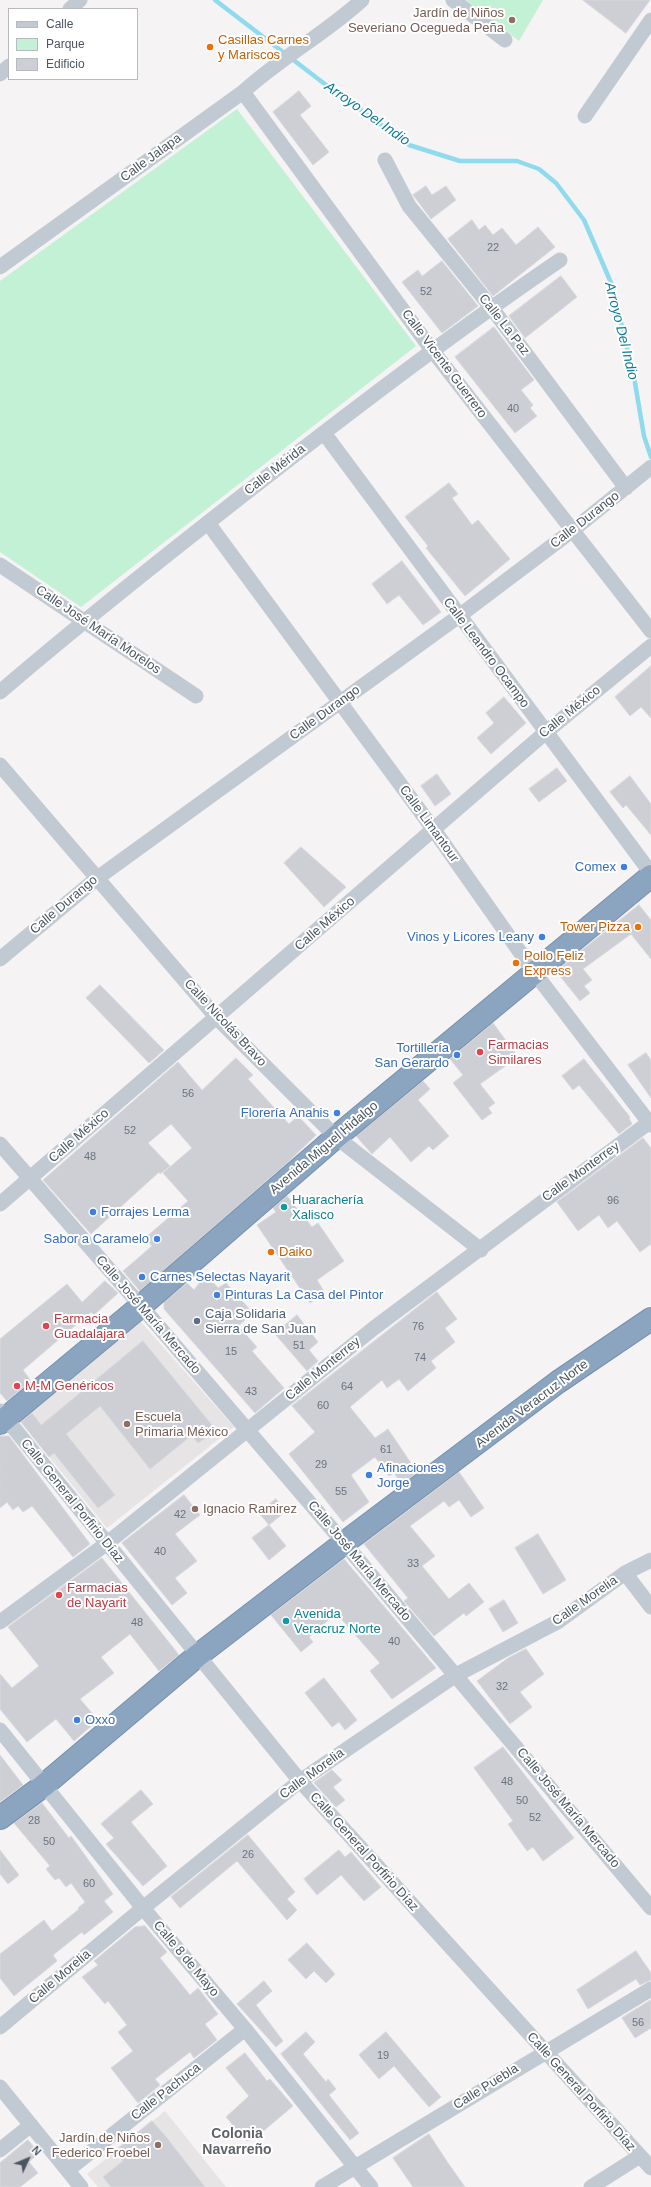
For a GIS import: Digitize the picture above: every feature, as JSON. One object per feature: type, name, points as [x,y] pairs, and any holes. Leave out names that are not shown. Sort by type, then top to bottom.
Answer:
[{"type":"highway","name":"Avenida Miguel Hidalgo","points":[[2,1417],[141,1306],[336,1137],[651,876]]},
{"type":"highway","name":"Avenida Veracruz Norte","points":[[0,1818],[44,1786],[198,1656],[344,1543],[558,1382],[651,1319]]},
{"type":"street","points":[[71,8],[80,0]]},
{"type":"street","name":"Calle Jalapa","points":[[0,267],[243,92],[266,71],[362,0]]},
{"type":"street","points":[[453,0],[505,40]]},
{"type":"street","points":[[585,116],[651,20]]},
{"type":"street","points":[[0,74],[8,67]]},
{"type":"street","name":"Calle Vicente Guerrero","points":[[243,92],[432,350],[651,631]]},
{"type":"street","name":"Calle La Paz","points":[[385,160],[409,206],[491,307],[626,488]]},
{"type":"street","name":"Calle Mérida","points":[[0,692],[83,620],[208,522],[432,350],[491,307],[560,260]]},
{"type":"street","name":"Calle Leandro Ocampo","points":[[324,433],[651,872]]},
{"type":"street","name":"Calle Durango","points":[[0,959],[96,878],[459,616],[573,530],[651,467]]},
{"type":"street","name":"Calle Limantour","points":[[208,522],[434,830],[534,972],[650,1123]]},
{"type":"street","name":"Calle José María Morelos","points":[[0,565],[196,696]]},
{"type":"street","name":"Calle México","points":[[0,1204],[217,1018],[546,732],[651,646]]},
{"type":"street","name":"Calle Nicolás Bravo","points":[[0,765],[217,1018],[336,1137],[481,1250]]},
{"type":"street","name":"Calle Monterrey","points":[[0,1622],[106,1544],[374,1328],[481,1250],[538,1204],[650,1123]]},
{"type":"street","name":"Calle José María Mercado","points":[[0,1144],[344,1543],[651,1908]]},
{"type":"street","name":"Calle General Porfirio Díaz","points":[[2,1417],[300,1781],[651,2168]]},
{"type":"street","name":"Calle Morelia","points":[[0,2027],[142,1908],[300,1781],[456,1675],[559,1621],[625,1573],[651,1560]]},
{"type":"street","points":[[625,1573],[651,1607]]},
{"type":"street","name":"Calle 8 de Mayo","points":[[0,1730],[142,1908],[245,2029],[371,2187]]},
{"type":"street","name":"Calle Puebla","points":[[322,2187],[545,2051],[651,1989]]},
{"type":"street","name":"Calle Pachuca","points":[[68,2170],[245,2029]]},
{"type":"street","points":[[0,2087],[81,2187]]},
{"type":"street","points":[[0,2150],[31,2125]]},
{"type":"street","points":[[591,2187],[640,2156]]},
{"type":"shaded area","name":"Escuela Primaria México","points":[[141,1322],[234,1427],[107,1528],[20,1421]]},
{"type":"shaded area","name":"Jardín de Niños Federico Froebel","points":[[165,2111],[226,2187],[98,2187],[87,2174]]},
{"type":"green space","name":"Jardín de Niños Severiano Ocegueda Peña","points":[[466,0],[543,0],[519,41]]},
{"type":"green space","points":[[237,109],[416,346],[81,607],[0,552],[0,281]]},
{"type":"building","points":[[583,0],[650,0],[626,33]]},
{"type":"building","points":[[299,91],[311,106],[300,115],[329,152],[313,165],[273,112]]},
{"type":"building","points":[[426,186],[432,195],[446,186],[456,200],[431,219],[413,195]]},
{"type":"building","points":[[472,220],[479,230],[485,225],[493,235],[502,228],[516,245],[538,227],[555,247],[493,296],[448,239]]},
{"type":"building","points":[[442,261],[478,306],[442,333],[402,282],[418,270],[422,276]]},
{"type":"building","points":[[561,276],[577,297],[525,338],[509,316]]},
{"type":"building","points":[[494,327],[534,380],[521,390],[533,405],[530,408],[537,416],[515,433],[455,357]]},
{"type":"building","points":[[449,483],[458,494],[452,498],[472,525],[478,520],[510,559],[465,596],[426,548],[428,546],[405,517]]},
{"type":"building","points":[[402,561],[441,612],[423,625],[399,595],[387,604],[372,584]]},
{"type":"building","points":[[651,666],[651,718],[641,707],[630,716],[615,697]]},
{"type":"building","points":[[504,697],[526,723],[491,754],[477,738],[494,723],[486,713]]},
{"type":"building","points":[[557,768],[567,781],[539,802],[529,789]]},
{"type":"building","points":[[437,774],[451,794],[435,806],[421,786]]},
{"type":"building","points":[[630,776],[651,804],[651,835],[626,805],[623,808],[610,792]]},
{"type":"building","points":[[301,847],[346,887],[324,907],[284,863]]},
{"type":"building","points":[[639,905],[651,920],[651,959],[631,934],[583,969],[592,980],[584,986],[590,993],[580,1001],[556,971]]},
{"type":"building","points":[[100,985],[164,1050],[149,1063],[86,998]]},
{"type":"building","points":[[493,1023],[518,1057],[480,1084],[495,1103],[488,1108],[492,1113],[482,1120],[453,1083],[463,1075],[450,1059]]},
{"type":"building","points":[[646,1053],[651,1060],[651,1098],[628,1065]]},
{"type":"building","points":[[236,1058],[253,1075],[248,1079],[289,1124],[298,1116],[316,1135],[287,1163],[140,1291],[123,1271],[152,1246],[145,1238],[188,1201],[163,1173],[192,1148],[171,1124],[148,1143],[170,1166],[160,1174],[159,1172],[91,1234],[43,1180],[178,1062],[202,1090]]},
{"type":"building","points":[[584,1059],[630,1117],[629,1118],[632,1124],[619,1134],[579,1085],[573,1090],[562,1076]]},
{"type":"building","points":[[423,1081],[430,1089],[418,1100],[449,1136],[433,1150],[429,1146],[411,1162],[390,1137],[372,1154],[356,1136]]},
{"type":"building","points":[[643,1138],[651,1148],[651,1244],[640,1252],[617,1221],[608,1228],[599,1215],[578,1231],[557,1202]]},
{"type":"building","points":[[287,1196],[312,1227],[318,1223],[344,1261],[317,1280],[325,1293],[310,1303],[257,1225],[276,1212],[273,1208]]},
{"type":"building","name":"Farmacia Guadalajara","points":[[105,1281],[118,1293],[94,1315],[91,1312],[23,1370],[31,1381],[7,1401],[0,1393],[0,1339],[67,1284],[82,1302]]},
{"type":"building","points":[[212,1281],[218,1288],[226,1283],[253,1313],[238,1326],[257,1347],[252,1351],[284,1388],[255,1413],[164,1309],[164,1302],[187,1283],[194,1290],[200,1282]]},
{"type":"building","points":[[437,1292],[457,1319],[445,1328],[455,1342],[431,1361],[436,1368],[408,1391],[399,1379],[387,1388],[382,1380],[350,1407],[375,1438],[388,1429],[417,1472],[402,1484],[394,1473],[389,1476],[375,1457],[351,1475],[369,1502],[343,1522],[289,1454],[315,1432],[292,1406]]},
{"type":"building","points":[[297,1315],[318,1342],[309,1350],[318,1361],[307,1371],[275,1334]]},
{"type":"building","points":[[143,1341],[216,1430],[198,1443],[192,1435],[150,1469],[100,1406],[66,1434],[115,1495],[98,1508],[54,1453],[49,1457],[21,1422],[32,1413],[41,1425]]},
{"type":"building","points":[[0,1436],[9,1436],[90,1544],[73,1557],[32,1506],[23,1512],[18,1506],[13,1510],[7,1502],[0,1508]]},
{"type":"building","points":[[459,1472],[484,1508],[471,1517],[459,1500],[449,1507],[444,1501],[410,1526],[435,1556],[422,1566],[449,1599],[469,1583],[484,1602],[466,1616],[464,1613],[434,1636],[404,1601],[408,1598],[364,1544]]},
{"type":"building","points":[[184,1495],[200,1515],[175,1534],[197,1561],[175,1578],[187,1593],[172,1605],[122,1543]]},
{"type":"building","points":[[276,1499],[286,1511],[269,1525],[259,1513]]},
{"type":"building","points":[[269,1525],[286,1546],[269,1560],[252,1538]]},
{"type":"building","points":[[538,1534],[566,1580],[543,1594],[515,1548]]},
{"type":"building","points":[[102,1558],[179,1655],[159,1671],[130,1634],[101,1657],[114,1673],[80,1699],[98,1720],[74,1741],[56,1719],[27,1742],[0,1709],[0,1674],[12,1688],[39,1666],[8,1627]]},
{"type":"building","points":[[344,1559],[436,1668],[392,1699],[370,1671],[380,1663],[336,1613],[309,1637],[313,1642],[301,1652],[271,1615]]},
{"type":"building","points":[[504,1600],[518,1623],[503,1632],[489,1609]]},
{"type":"building","points":[[526,1649],[544,1674],[520,1692],[532,1707],[510,1724],[477,1681],[508,1658]]},
{"type":"building","points":[[324,1678],[357,1720],[345,1730],[339,1722],[332,1727],[305,1693]]},
{"type":"building","points":[[503,1747],[574,1838],[543,1861],[533,1847],[527,1851],[508,1824],[513,1821],[474,1768]]},
{"type":"building","points":[[0,1755],[23,1785],[0,1802]]},
{"type":"building","points":[[332,1770],[342,1780],[333,1787],[345,1800],[336,1807],[314,1783]]},
{"type":"building","points":[[141,1790],[153,1804],[131,1822],[167,1866],[143,1886],[106,1844],[114,1838],[101,1824]]},
{"type":"building","points":[[42,1803],[69,1838],[71,1836],[113,1894],[104,1901],[113,1912],[84,1935],[82,1932],[53,1955],[57,1961],[14,1996],[0,1978],[0,1954],[44,1920],[52,1931],[79,1909],[78,1908],[85,1902],[71,1883],[66,1887],[59,1878],[55,1880],[46,1869],[50,1866],[14,1823]]},
{"type":"building","points":[[248,1835],[295,1892],[287,1899],[297,1910],[287,1920],[237,1861],[180,1908],[171,1897]]},
{"type":"building","points":[[0,1850],[19,1875],[8,1884],[0,1874]]},
{"type":"building","points":[[339,1850],[345,1857],[351,1852],[381,1887],[364,1901],[341,1875],[317,1895],[304,1879]]},
{"type":"building","points":[[145,1926],[167,1952],[160,1958],[190,1995],[198,1988],[218,2014],[205,2024],[217,2040],[194,2058],[190,2052],[155,2079],[160,2085],[138,2103],[111,2068],[133,2051],[118,2032],[127,2025],[108,2001],[105,2004],[82,1977],[98,1965],[94,1961],[135,1927]]},
{"type":"building","points":[[307,1943],[335,1974],[326,1983],[314,1971],[306,1979],[288,1960]]},
{"type":"building","points":[[636,1951],[651,1973],[651,1980],[640,1985],[636,1979],[588,2009],[577,1990]]},
{"type":"building","points":[[264,1981],[272,1991],[256,2005],[283,2041],[276,2047],[237,2004]]},
{"type":"building","points":[[651,2000],[651,2028],[635,2038],[622,2018]]},
{"type":"building","points":[[306,2032],[315,2042],[303,2054],[326,2082],[328,2079],[336,2089],[329,2095],[359,2133],[350,2140],[281,2054]]},
{"type":"building","points":[[386,2032],[441,2097],[429,2107],[394,2066],[379,2079],[359,2055]]},
{"type":"building","points":[[245,2053],[267,2081],[270,2079],[293,2106],[261,2133],[260,2131],[247,2141],[226,2117],[249,2096],[226,2068]]},
{"type":"building","name":"Jardín de Niños Federico Froebel","points":[[152,2121],[205,2187],[111,2187],[103,2177],[123,2161],[116,2150]]},
{"type":"building","points":[[429,2134],[465,2187],[413,2187],[393,2158]]},
{"type":"building","points":[[28,2140],[39,2153],[29,2162],[38,2173],[20,2187],[0,2187],[0,2163]]},
{"type":"waterway","name":"Arroyo Del Indio","points":[[215,0],[330,88],[409,145],[460,161],[517,161],[539,169],[556,183],[584,220],[612,285],[634,377],[644,436],[651,457]]},
{"type":"place","name":"Jardín de Niños Severiano Ocegueda Peña","points":[[512,20]]},
{"type":"place","name":"Casillas Carnes y Mariscos","points":[[210,47]]},
{"type":"place","name":"Comex","points":[[624,867]]},
{"type":"place","name":"Tower Pizza","points":[[638,927]]},
{"type":"place","name":"Vinos y Licores Leany","points":[[542,937]]},
{"type":"place","name":"Pollo Feliz Express","points":[[516,963]]},
{"type":"place","name":"Farmacias Similares","points":[[480,1052]]},
{"type":"place","name":"Tortillería San Gerardo","points":[[457,1055]]},
{"type":"place","name":"Florería Anahis","points":[[337,1113]]},
{"type":"place","name":"Huarachería Xalisco","points":[[284,1207]]},
{"type":"place","name":"Forrajes Lerma","points":[[93,1212]]},
{"type":"place","name":"Sabor a Caramelo","points":[[157,1239]]},
{"type":"place","name":"Daiko","points":[[271,1252]]},
{"type":"place","name":"Carnes Selectas Nayarit","points":[[142,1277]]},
{"type":"place","name":"Pinturas La Casa del Pintor","points":[[217,1295]]},
{"type":"place","name":"Caja Solidaria Sierra de San Juan","points":[[197,1321]]},
{"type":"place","name":"Farmacia Guadalajara","points":[[46,1326]]},
{"type":"place","name":"M-M Genéricos","points":[[17,1386]]},
{"type":"place","name":"Escuela Primaria México","points":[[127,1424]]},
{"type":"place","name":"Afinaciones Jorge","points":[[369,1475]]},
{"type":"place","name":"Ignacio Ramirez","points":[[195,1509]]},
{"type":"place","name":"Farmacias de Nayarit","points":[[59,1595]]},
{"type":"place","name":"Avenida Veracruz Norte","points":[[286,1621]]},
{"type":"place","name":"Oxxo","points":[[77,1720]]},
{"type":"place","name":"Jardín de Niños Federico Froebel","points":[[158,2145]]},
{"type":"district","name":"Colonia Navarreño","points":[[237,2142]]}]
